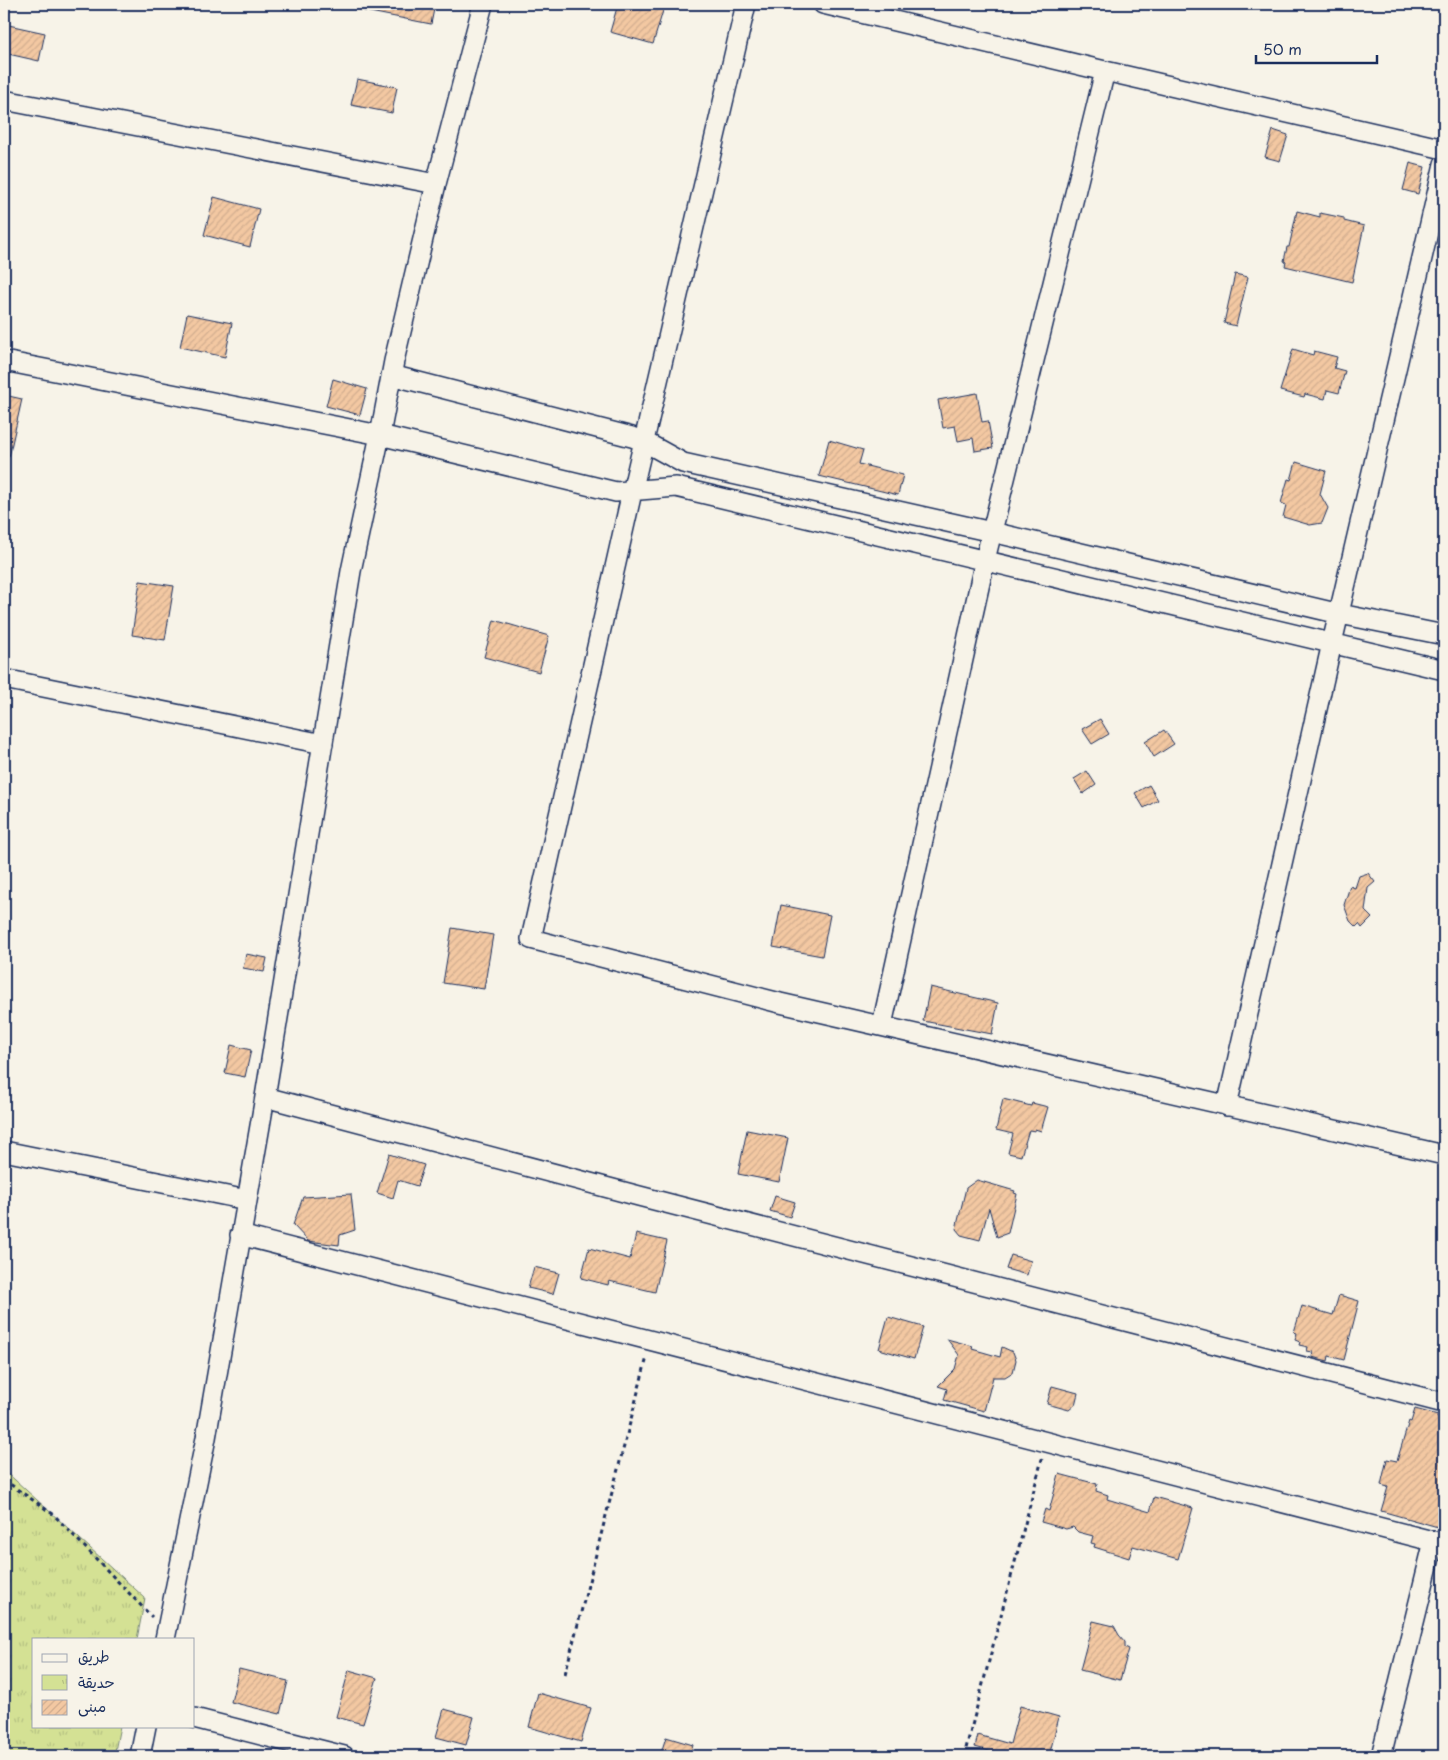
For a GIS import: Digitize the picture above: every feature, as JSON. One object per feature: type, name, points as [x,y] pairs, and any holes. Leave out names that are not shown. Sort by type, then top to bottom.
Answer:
[{"type":"street","points":[[165,1635],[206,1438],[265,1097],[351,571],[391,375],[436,184],[483,4]]},
{"type":"street","points":[[746,4],[632,492],[531,939],[780,1003],[1444,1155]]},
{"type":"street","points":[[823,4],[1105,71],[1444,148]]},
{"type":"street","points":[[882,1025],[985,560],[1105,71]]},
{"type":"street","points":[[4,100],[436,184]]},
{"type":"street","points":[[1228,1106],[1332,643],[1444,164]]},
{"type":"street","points":[[4,361],[380,436],[616,492],[676,487],[1444,670]]},
{"type":"street","points":[[391,375],[632,436],[683,463],[992,532],[1340,614],[1444,636]]},
{"type":"street","points":[[4,679],[323,744]]},
{"type":"street","points":[[265,1097],[677,1206],[1444,1403]]},
{"type":"street","points":[[4,1151],[247,1200]]},
{"type":"street","points":[[240,1234],[1439,1542],[1380,1756]]},
{"type":"street","points":[[195,1718],[344,1756]]},
{"type":"street","points":[[140,1756],[146,1728]]},
{"type":"path","points":[[565,1674],[652,1340]]},
{"type":"path","points":[[964,1756],[1047,1441]]},
{"type":"path","points":[[4,1480],[52,1514],[165,1635]]},
{"type":"green space","points":[[4,1470],[145,1598],[137,1638],[32,1638],[32,1728],[120,1728],[114,1756],[4,1756]]},
{"type":"building","points":[[361,4],[435,4],[431,24],[360,10]]},
{"type":"building","points":[[618,4],[665,4],[653,44],[610,32]]},
{"type":"building","points":[[4,24],[45,33],[39,61],[4,53]]},
{"type":"building","points":[[357,79],[397,87],[392,113],[351,105]]},
{"type":"building","points":[[1273,130],[1288,135],[1280,161],[1265,157]]},
{"type":"building","points":[[1410,163],[1425,167],[1418,194],[1403,190]]},
{"type":"building","points":[[214,197],[259,209],[250,247],[204,235]]},
{"type":"building","points":[[1297,211],[1320,217],[1320,213],[1344,218],[1344,221],[1364,226],[1352,282],[1285,266],[1286,262],[1284,261],[1287,247],[1289,247]]},
{"type":"building","points":[[1235,274],[1248,277],[1236,326],[1224,323]]},
{"type":"building","points":[[187,314],[232,323],[225,357],[180,347]]},
{"type":"building","points":[[1293,349],[1313,355],[1314,351],[1337,357],[1334,368],[1345,371],[1339,393],[1327,390],[1325,399],[1305,394],[1304,397],[1280,391]]},
{"type":"building","points":[[333,379],[367,389],[360,415],[326,406]]},
{"type":"building","points":[[977,393],[982,422],[988,421],[993,448],[975,451],[973,438],[958,441],[955,426],[943,428],[938,400]]},
{"type":"building","points":[[4,395],[22,399],[9,457],[4,456]]},
{"type":"building","points":[[829,440],[863,450],[859,464],[903,475],[898,495],[819,476]]},
{"type":"building","points":[[1296,462],[1326,471],[1320,494],[1328,508],[1322,523],[1310,525],[1283,517],[1286,505],[1281,503],[1288,479],[1291,480]]},
{"type":"building","points":[[140,581],[174,586],[165,640],[132,635]]},
{"type":"building","points":[[494,620],[549,636],[539,672],[484,657]]},
{"type":"building","points":[[1100,719],[1109,734],[1092,744],[1082,729]]},
{"type":"building","points":[[1164,730],[1174,744],[1154,757],[1145,742]]},
{"type":"building","points":[[1087,771],[1096,785],[1083,794],[1074,779]]},
{"type":"building","points":[[1149,785],[1158,800],[1144,808],[1135,793]]},
{"type":"building","points":[[1368,873],[1375,882],[1368,888],[1365,911],[1372,918],[1362,928],[1359,924],[1356,927],[1350,921],[1344,905],[1350,886],[1355,888],[1359,876]]},
{"type":"building","points":[[781,905],[830,915],[822,956],[773,947]]},
{"type":"building","points":[[452,928],[493,935],[484,989],[443,983]]},
{"type":"building","points":[[246,954],[267,958],[264,972],[243,968]]},
{"type":"building","points":[[930,987],[998,1003],[992,1034],[923,1021]]},
{"type":"building","points":[[231,1045],[251,1050],[245,1077],[225,1073]]},
{"type":"building","points":[[1003,1099],[1031,1106],[1032,1103],[1048,1107],[1041,1131],[1029,1130],[1021,1156],[1008,1153],[1013,1134],[996,1130]]},
{"type":"building","points":[[747,1130],[788,1138],[779,1182],[738,1174]]},
{"type":"building","points":[[389,1154],[424,1165],[417,1186],[398,1180],[393,1198],[377,1193]]},
{"type":"building","points":[[977,1180],[1015,1191],[1014,1193],[1017,1194],[1008,1233],[997,1237],[989,1208],[980,1240],[961,1235],[956,1229],[966,1188]]},
{"type":"building","points":[[351,1194],[355,1230],[340,1235],[339,1245],[308,1241],[293,1225],[303,1197]]},
{"type":"building","points":[[775,1196],[795,1202],[790,1217],[770,1211]]},
{"type":"building","points":[[636,1234],[667,1241],[655,1292],[609,1281],[608,1285],[581,1278],[589,1248],[630,1259]]},
{"type":"building","points":[[1011,1255],[1031,1261],[1027,1275],[1006,1269]]},
{"type":"building","points":[[534,1267],[559,1273],[553,1294],[528,1288]]},
{"type":"building","points":[[1339,1295],[1359,1301],[1344,1360],[1329,1356],[1328,1361],[1312,1357],[1313,1352],[1307,1351],[1308,1347],[1299,1345],[1300,1342],[1295,1340],[1297,1333],[1294,1332],[1302,1306],[1333,1315]]},
{"type":"building","points":[[888,1317],[923,1327],[914,1359],[879,1349]]},
{"type":"building","points":[[947,1339],[973,1346],[972,1349],[1000,1357],[1002,1347],[1013,1352],[1016,1360],[1013,1372],[1005,1377],[993,1377],[984,1411],[944,1400],[947,1389],[938,1386],[955,1369],[959,1355]]},
{"type":"building","points":[[1052,1386],[1078,1393],[1075,1405],[1069,1410],[1047,1404]]},
{"type":"building","points":[[1415,1409],[1438,1415],[1437,1418],[1444,1420],[1444,1526],[1439,1524],[1438,1527],[1381,1511],[1388,1487],[1381,1485],[1387,1459],[1397,1461],[1409,1421],[1411,1422]]},
{"type":"building","points":[[1059,1474],[1097,1484],[1096,1491],[1108,1495],[1107,1499],[1150,1512],[1154,1497],[1193,1508],[1178,1559],[1133,1546],[1129,1558],[1094,1547],[1095,1544],[1091,1543],[1093,1536],[1078,1532],[1073,1527],[1066,1529],[1041,1522],[1045,1509],[1049,1511]]},
{"type":"building","points":[[1093,1621],[1114,1626],[1125,1642],[1125,1647],[1129,1649],[1120,1680],[1080,1670]]},
{"type":"building","points":[[239,1669],[288,1681],[280,1714],[231,1702]]},
{"type":"building","points":[[349,1670],[377,1678],[363,1724],[336,1717]]},
{"type":"building","points":[[538,1693],[591,1708],[581,1742],[529,1727]]},
{"type":"building","points":[[1020,1706],[1059,1717],[1049,1756],[1007,1756],[975,1747],[978,1735],[1010,1744]]},
{"type":"building","points":[[444,1709],[474,1717],[466,1745],[436,1737]]},
{"type":"building","points":[[666,1737],[693,1745],[690,1756],[660,1756]]}]
